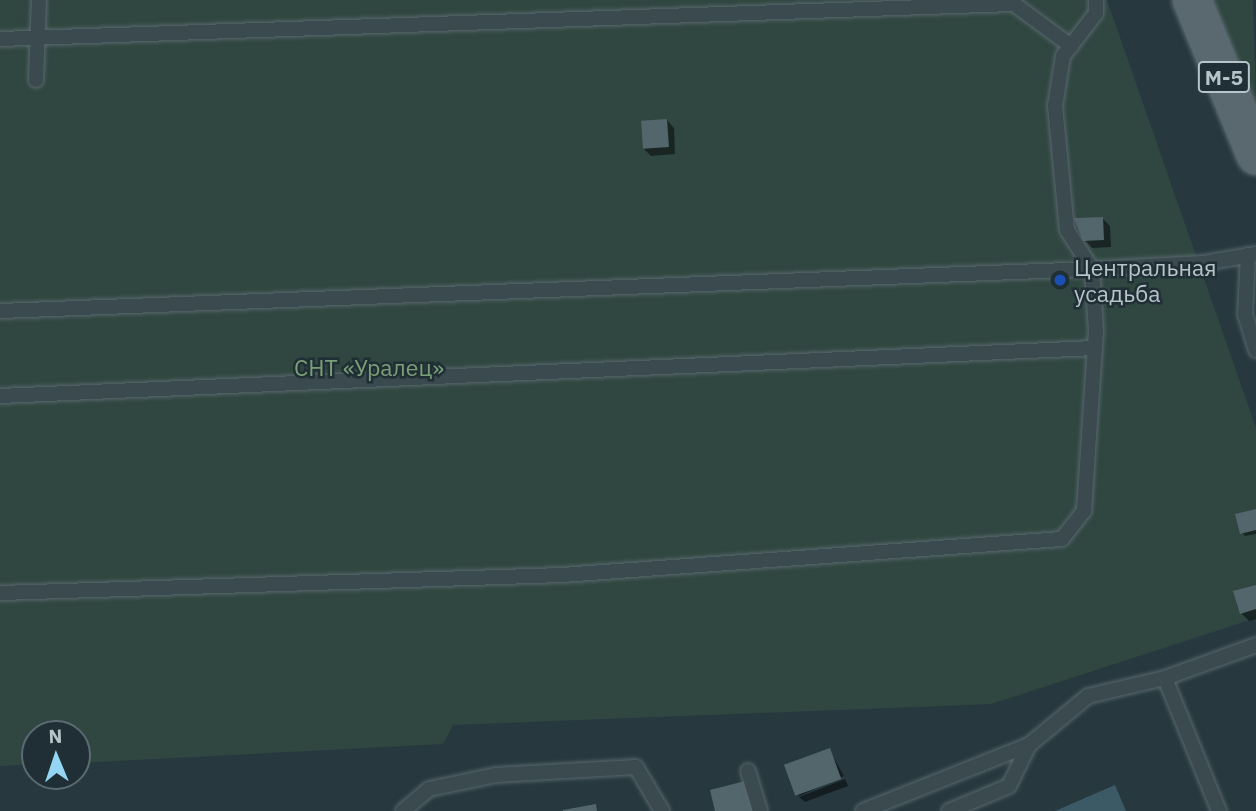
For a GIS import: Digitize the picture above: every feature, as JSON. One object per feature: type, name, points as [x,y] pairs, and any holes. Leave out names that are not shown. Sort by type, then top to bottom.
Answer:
[{"type":"main road","name":"М-5","points":[[1192,0],[1256,155]]},
{"type":"lane","points":[[36,80],[39,0]]},
{"type":"lane","points":[[0,593],[562,575],[1062,539],[1084,511],[1095,348],[1092,269],[1067,230],[1055,106],[1063,56],[1096,13],[1096,0]]},
{"type":"lane","points":[[0,39],[1014,4],[1071,46]]},
{"type":"lane","points":[[0,311],[1092,269],[1204,263],[1252,255],[1245,314],[1256,350]]},
{"type":"lane","points":[[0,396],[1095,348]]},
{"type":"lane","points":[[863,811],[1029,745],[1088,696],[1165,678],[1256,645]]},
{"type":"lane","points":[[1165,678],[1219,811]]},
{"type":"lane","points":[[949,811],[1009,786],[1029,745]]},
{"type":"lane","points":[[403,811],[429,789],[496,775],[636,767],[662,811]]},
{"type":"lane","points":[[748,771],[760,811]]},
{"type":"green space","name":"СНТ «Уралец»","points":[[0,0],[1107,0],[1256,428],[1256,618],[991,704],[453,725],[443,744],[91,762],[91,720],[21,720],[21,765],[0,766]]},
{"type":"green space","points":[[1211,0],[1253,0],[1256,106]]},
{"type":"water","points":[[1115,785],[1126,811],[1055,811]]},
{"type":"building","points":[[667,119],[669,147],[643,149],[641,121]]},
{"type":"building","points":[[1103,217],[1104,240],[1083,241],[1074,218]]},
{"type":"building","points":[[1256,509],[1256,530],[1240,534],[1235,514]]},
{"type":"building","points":[[1256,585],[1256,609],[1240,614],[1233,591]]},
{"type":"building","points":[[830,748],[841,779],[795,796],[784,765]]},
{"type":"building","points":[[749,780],[757,811],[715,811],[710,790]]},
{"type":"building","points":[[596,804],[597,811],[563,811],[563,810]]},
{"type":"place","name":"Центральная усадьба","points":[[1060,280]]}]
